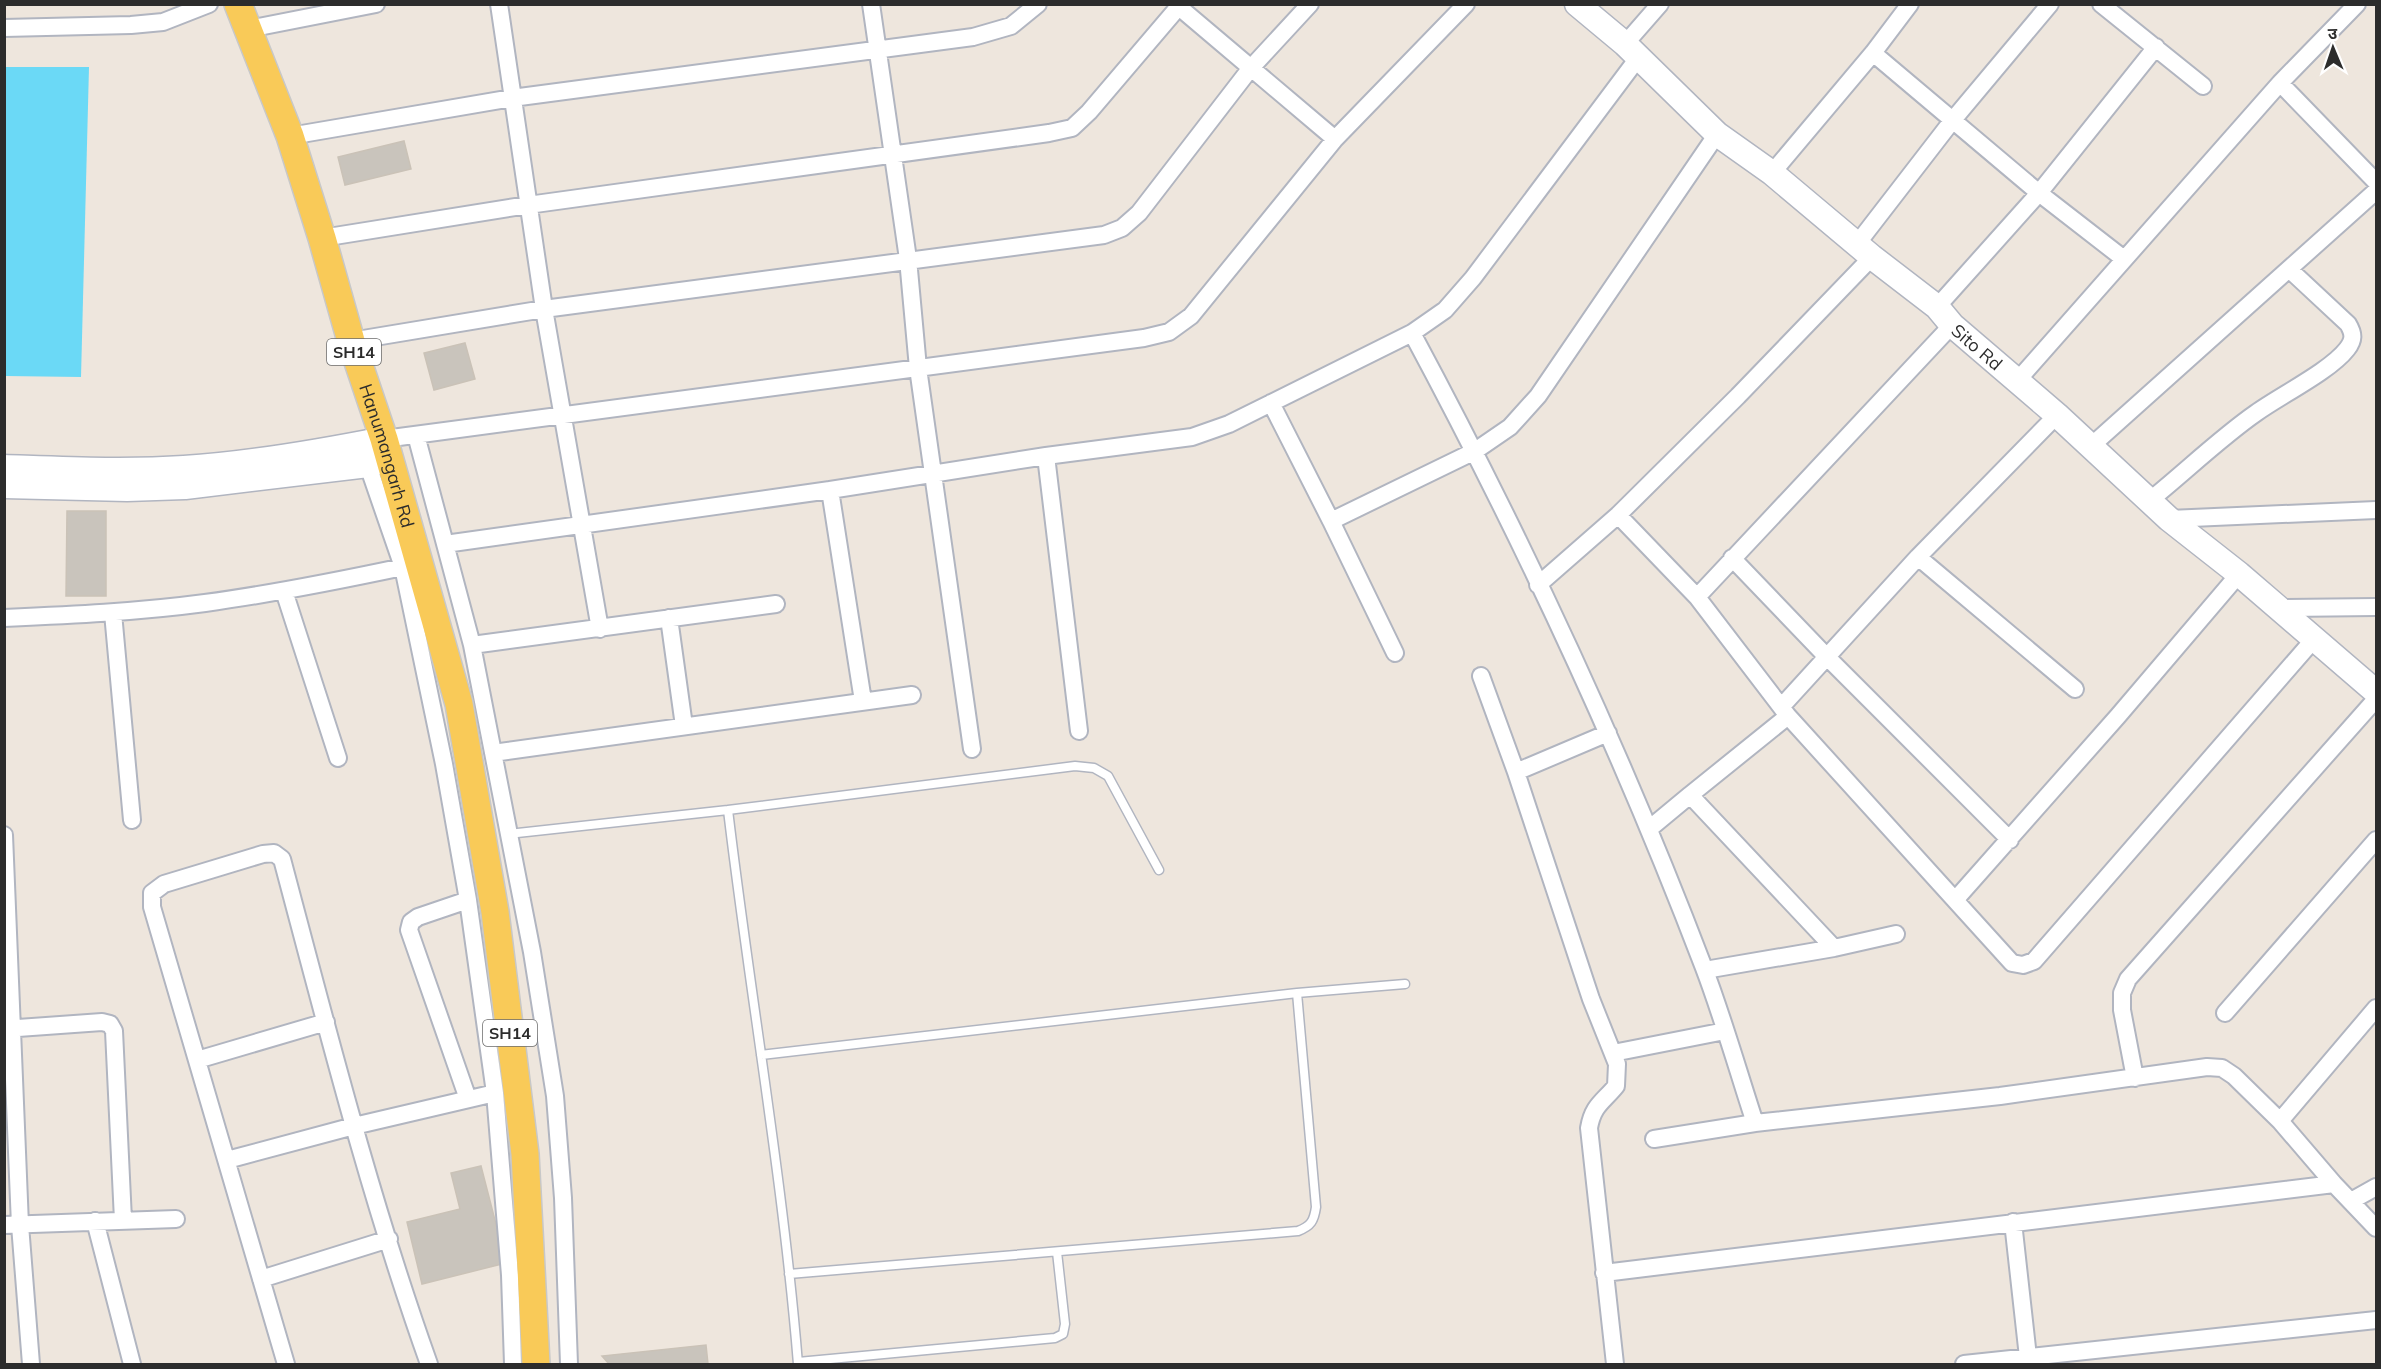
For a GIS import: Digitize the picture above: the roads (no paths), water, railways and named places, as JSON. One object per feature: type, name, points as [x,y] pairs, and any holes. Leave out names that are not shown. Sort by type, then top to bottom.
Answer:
[{"type":"main road","name":"Hanumangarh Rd","points":[[238,4],[290,136],[351,341],[375,452],[459,704],[495,912],[525,1154],[536,1365]]},
{"type":"main road","name":"Sito Rd","points":[[1577,4],[1631,51],[1717,134],[1772,173],[1945,316],[2169,519],[2239,574],[2376,692]]},
{"type":"main road","points":[[4,467],[127,470],[184,468],[375,452]]},
{"type":"main road","points":[[4,486],[127,489],[185,487],[375,452]]},
{"type":"street","points":[[4,28],[152,23],[188,14],[209,4]]},
{"type":"street","points":[[248,29],[376,4]]},
{"type":"street","points":[[499,4],[544,309],[600,629]]},
{"type":"street","points":[[871,4],[908,259],[918,368],[972,749]]},
{"type":"street","points":[[290,136],[512,98],[973,37],[1011,26],[1038,4]]},
{"type":"street","points":[[351,341],[544,309],[908,259],[1104,235],[1122,228],[1139,213],[1250,69],[1310,4]]},
{"type":"street","points":[[513,1365],[510,1275],[495,1093],[468,900],[444,764],[403,567],[375,452],[416,435],[1144,338],[1169,332],[1191,316],[1335,139],[1466,4]]},
{"type":"street","points":[[445,544],[830,490],[933,472],[1192,437],[1229,424],[1412,333],[1445,310],[1473,278],[1631,51],[1660,4]]},
{"type":"street","points":[[1772,173],[1873,54],[1910,4]]},
{"type":"street","points":[[1538,585],[1618,515],[1738,396],[1864,251],[1952,121],[2050,4]]},
{"type":"street","points":[[2100,4],[2203,86]]},
{"type":"street","points":[[2017,381],[2280,83],[2357,4]]},
{"type":"street","points":[[322,238],[528,205],[1072,128],[1089,112],[1180,6],[1250,69],[1335,139]]},
{"type":"street","points":[[1697,597],[1945,316],[2039,193],[2156,48]]},
{"type":"street","points":[[1873,54],[2039,193],[2124,259]]},
{"type":"street","points":[[2280,83],[2376,182]]},
{"type":"street","points":[[1331,521],[1476,451],[1510,427],[1539,396],[1717,134]]},
{"type":"street","points":[[2090,447],[2376,191]]},
{"type":"street","points":[[2149,501],[2253,415],[2314,375],[2346,351],[2352,342],[2353,333],[2348,324],[2289,269]]},
{"type":"street","points":[[1412,333],[1476,451],[1608,733],[1705,970],[1755,1123]]},
{"type":"street","points":[[1271,403],[1395,653]]},
{"type":"street","points":[[1649,829],[1784,711],[1826,656],[2056,415]]},
{"type":"street","points":[[416,435],[472,645],[507,834],[532,952],[555,1096],[563,1198],[569,1358],[584,1365]]},
{"type":"street","points":[[1046,456],[1079,731]]},
{"type":"street","points":[[830,490],[863,701]]},
{"type":"street","points":[[2169,519],[2376,510]]},
{"type":"street","points":[[1618,515],[1697,597],[1784,711],[1956,898],[2012,963],[2023,965],[2034,961],[2315,638]]},
{"type":"street","points":[[1918,557],[2075,690]]},
{"type":"street","points":[[1732,558],[1826,656],[2010,840]]},
{"type":"street","points":[[4,618],[113,613],[204,603],[284,591],[403,567]]},
{"type":"street","points":[[1956,898],[2010,840],[2239,574]]},
{"type":"street","points":[[284,591],[338,758]]},
{"type":"street","points":[[472,645],[776,604]]},
{"type":"street","points":[[2279,608],[2376,607]]},
{"type":"street","points":[[113,613],[132,820]]},
{"type":"street","points":[[669,618],[684,726]]},
{"type":"street","points":[[1481,676],[1516,772],[1568,932],[1617,1064],[1616,1086],[1598,1103],[1591,1114],[1589,1128],[1615,1365]]},
{"type":"street","points":[[493,753],[912,695]]},
{"type":"street","points":[[2135,1078],[2122,1010],[2122,993],[2128,979],[2376,699]]},
{"type":"street","points":[[1516,772],[1608,733]]},
{"type":"street","points":[[1690,795],[1834,948]]},
{"type":"street","points":[[4,835],[12,1225],[31,1365]]},
{"type":"street","points":[[2225,1013],[2376,840]]},
{"type":"street","points":[[286,1365],[152,907],[152,893],[164,884],[263,854],[274,853],[282,859],[354,1126],[429,1365]]},
{"type":"street","points":[[468,900],[418,917],[411,922],[410,930],[468,1099]]},
{"type":"street","points":[[1705,970],[1834,948],[1896,934]]},
{"type":"street","points":[[2280,1121],[2376,1008]]},
{"type":"street","points":[[9,1029],[102,1022],[110,1024],[114,1031],[123,1220]]},
{"type":"street","points":[[198,1060],[326,1022]]},
{"type":"street","points":[[1613,1053],[1725,1031]]},
{"type":"street","points":[[1654,1139],[1755,1123],[2135,1078],[2207,1067],[2222,1068],[2234,1076],[2280,1121],[2334,1184],[2376,1228]]},
{"type":"street","points":[[227,1160],[354,1126],[495,1093]]},
{"type":"street","points":[[1604,1273],[2334,1184]]},
{"type":"street","points":[[2351,1201],[2376,1187]]},
{"type":"street","points":[[12,1225],[176,1219]]},
{"type":"street","points":[[95,1221],[132,1365]]},
{"type":"street","points":[[2013,1222],[2028,1357]]},
{"type":"street","points":[[261,1279],[389,1239]]},
{"type":"street","points":[[1964,1365],[2376,1320]]},
{"type":"lane","points":[[507,834],[728,810],[1075,766],[1094,768],[1108,776],[1159,870]]},
{"type":"lane","points":[[728,810],[741,923],[761,1055],[789,1274],[798,1363],[1055,1338],[1063,1334],[1065,1324],[1058,1252]]},
{"type":"lane","points":[[761,1055],[1297,993],[1405,984]]},
{"type":"lane","points":[[789,1274],[1298,1231],[1309,1227],[1314,1220],[1316,1207],[1297,993]]},
{"type":"water","points":[[5,67],[89,67],[81,377],[5,376]]}]
